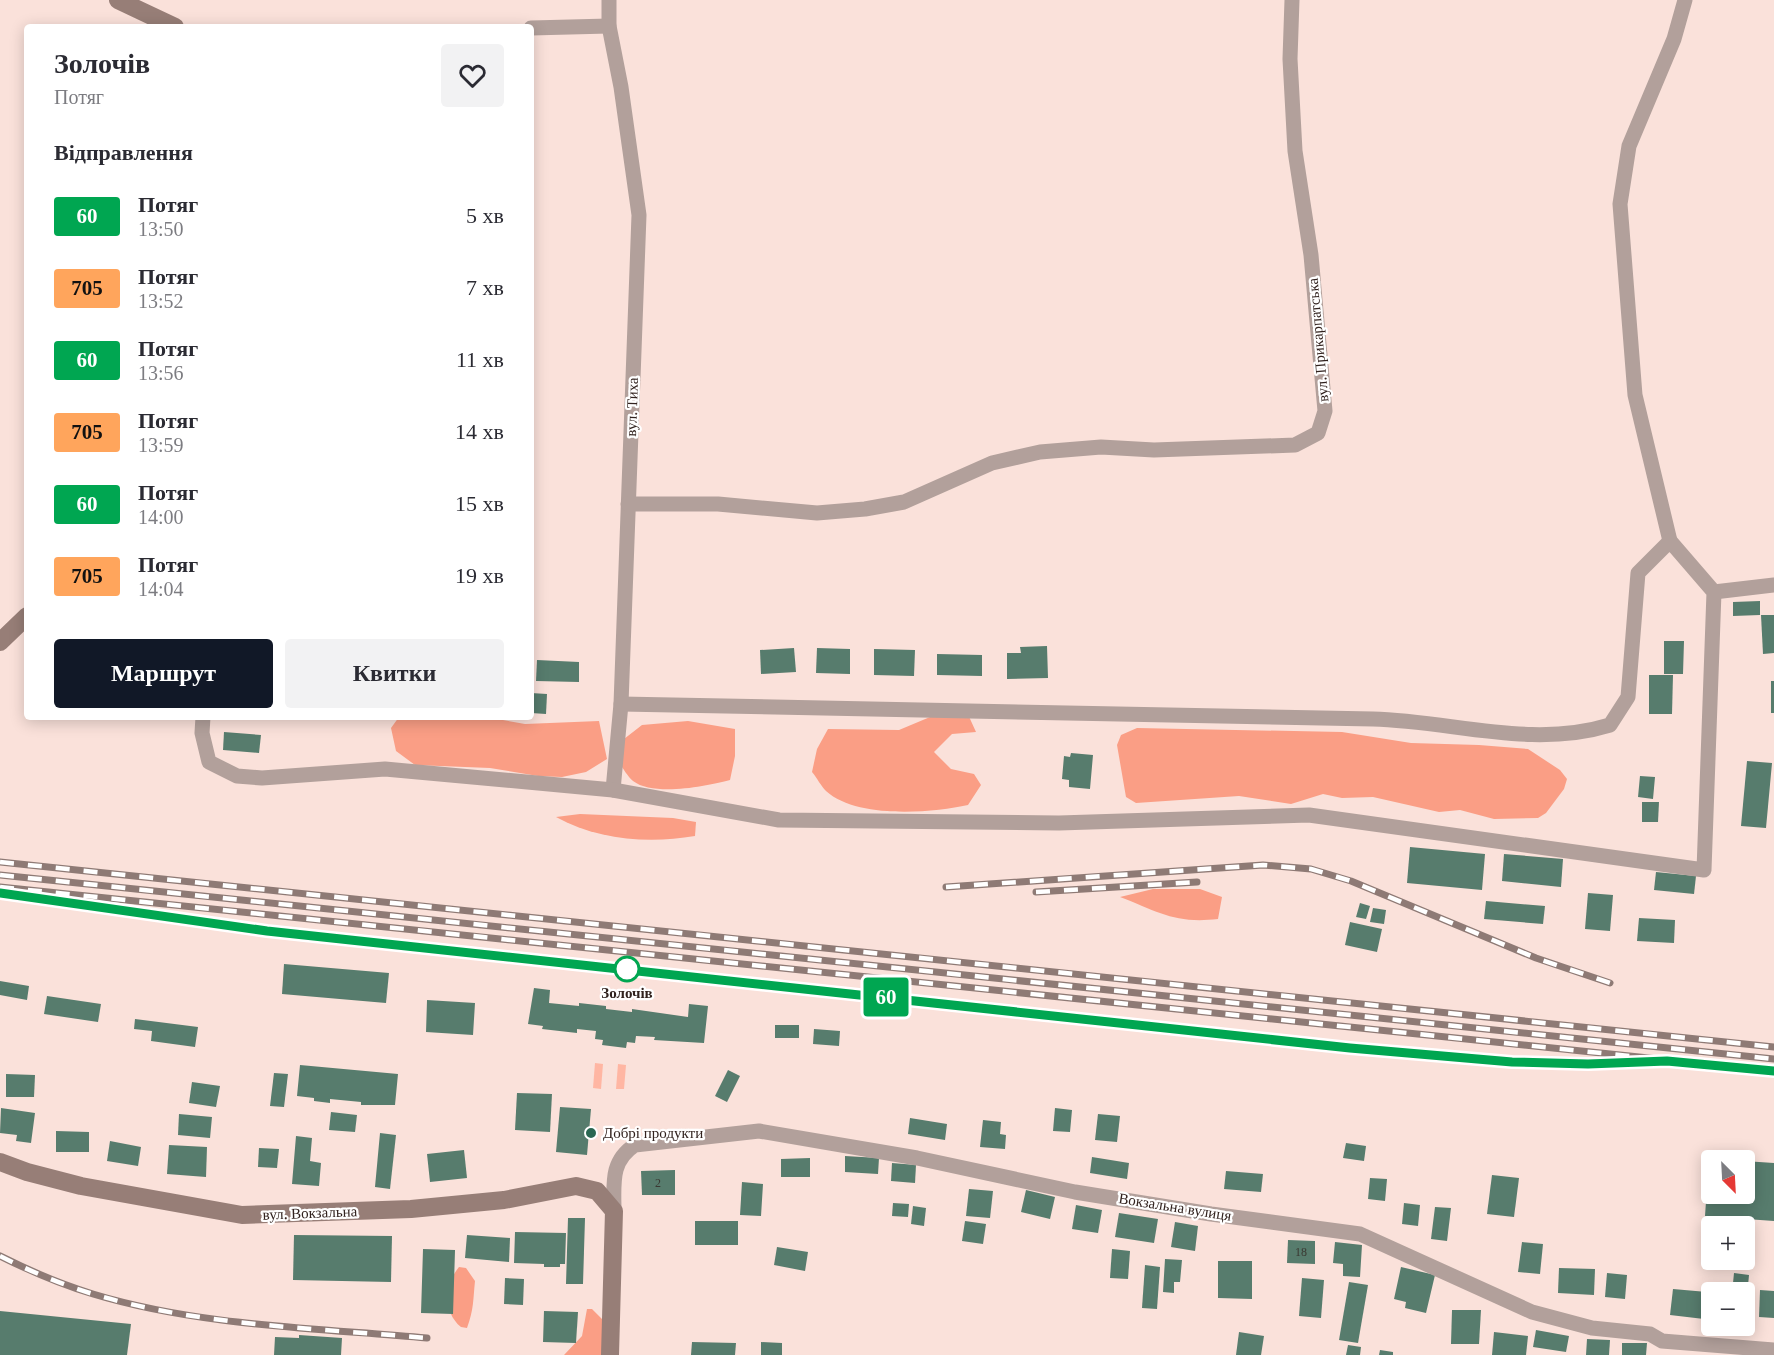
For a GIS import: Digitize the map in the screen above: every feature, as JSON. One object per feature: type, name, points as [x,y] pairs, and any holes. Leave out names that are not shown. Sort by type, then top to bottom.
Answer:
[{"type":"street","points":[[118,0],[169,24]]},
{"type":"street","name":"вул. Тиха","points":[[609,0],[609,26],[621,87],[639,215],[621,704],[614,790]]},
{"type":"street","name":"вул. Прикарпатська","points":[[628,504],[718,504],[816,513],[865,509],[904,502],[992,463],[1040,452],[1101,447],[1154,450],[1295,445],[1318,433],[1324,411],[1311,255],[1295,151],[1290,58],[1292,0]]},
{"type":"street","points":[[203,720],[202,733],[209,762],[237,776],[262,778],[384,769],[614,790],[779,820],[1059,823],[1309,815],[1704,870],[1714,592],[1670,541],[1635,395],[1620,204],[1629,146],[1674,39],[1685,0]]},
{"type":"street","points":[[534,28],[609,26]]},
{"type":"street","points":[[621,704],[1390,720],[1554,736],[1585,733],[1610,725],[1628,697],[1638,573],[1670,541]]},
{"type":"street","points":[[1714,592],[1774,585]]},
{"type":"street","points":[[0,642],[24,619]]},
{"type":"street","name":"Вокзальна вулиця","points":[[614,1210],[614,1175],[617,1163],[624,1152],[635,1145],[759,1131],[917,1158],[1075,1192],[1211,1214],[1360,1234],[1532,1312],[1592,1328],[1650,1335],[1662,1341],[1774,1350]]},
{"type":"street","name":"вул. Вокзальна","points":[[0,1162],[27,1172],[81,1186],[242,1215],[411,1209],[504,1200],[576,1186],[597,1191],[614,1210]]},
{"type":"street","points":[[610,1355],[614,1210]]},
{"type":"shaded area","points":[[966,710],[976,732],[952,734],[934,752],[951,769],[974,774],[981,785],[968,805],[935,810],[895,812],[856,806],[839,800],[826,791],[812,772],[817,749],[828,729],[899,730],[942,712]]},
{"type":"shaded area","points":[[397,720],[503,720],[525,724],[599,721],[607,759],[586,772],[562,777],[538,776],[490,768],[415,765],[396,751],[391,728]]},
{"type":"shaded area","points":[[688,721],[735,729],[735,756],[730,780],[681,789],[642,786],[633,781],[619,763],[624,739],[642,725]]},
{"type":"shaded area","points":[[1137,728],[1342,732],[1411,743],[1528,749],[1560,770],[1567,779],[1564,789],[1546,813],[1538,818],[1494,819],[1460,810],[1439,812],[1373,797],[1342,798],[1323,794],[1291,804],[1239,796],[1136,803],[1126,797],[1117,745],[1121,735]]},
{"type":"shaded area","points":[[580,814],[673,818],[696,822],[695,836],[660,840],[624,838],[589,831],[556,817]]},
{"type":"shaded area","points":[[1153,889],[1200,889],[1222,897],[1218,919],[1178,918],[1120,897]]},
{"type":"shaded area","points":[[595,1063],[603,1064],[601,1089],[593,1088]]},
{"type":"shaded area","points":[[618,1064],[626,1065],[624,1089],[616,1089]]},
{"type":"shaded area","points":[[459,1267],[466,1268],[475,1281],[472,1310],[467,1328],[461,1327],[455,1321],[449,1306],[450,1282]]},
{"type":"shaded area","points":[[587,1309],[592,1309],[604,1321],[608,1355],[564,1355],[582,1336]]},
{"type":"building","points":[[1760,601],[1760,615],[1733,616],[1733,602]]},
{"type":"building","points":[[1761,615],[1774,615],[1774,653],[1763,654]]},
{"type":"building","points":[[1664,641],[1684,641],[1683,674],[1664,674]]},
{"type":"building","points":[[1047,646],[1048,678],[1007,679],[1007,653],[1021,653],[1020,647]]},
{"type":"building","points":[[794,648],[796,672],[761,674],[760,650]]},
{"type":"building","points":[[817,648],[850,649],[850,674],[816,673]]},
{"type":"building","points":[[874,649],[915,650],[914,676],[874,675]]},
{"type":"building","points":[[937,654],[982,655],[982,676],[937,675]]},
{"type":"building","points":[[537,660],[579,662],[579,682],[536,681]]},
{"type":"building","points":[[1649,675],[1673,675],[1672,714],[1649,714]]},
{"type":"building","points":[[1771,681],[1774,681],[1774,713],[1771,713]]},
{"type":"building","points":[[534,693],[547,694],[546,714],[534,713]]},
{"type":"building","points":[[224,732],[261,735],[259,753],[223,750]]},
{"type":"building","points":[[1071,753],[1093,755],[1090,789],[1069,787],[1069,780],[1062,779],[1064,756],[1070,757]]},
{"type":"building","points":[[1747,761],[1772,763],[1766,828],[1741,826]]},
{"type":"building","points":[[1640,776],[1655,777],[1653,799],[1638,797]]},
{"type":"building","points":[[1642,802],[1659,802],[1658,822],[1642,822]]},
{"type":"building","points":[[1410,847],[1485,854],[1482,890],[1407,883]]},
{"type":"building","points":[[1504,854],[1563,859],[1561,887],[1502,881]]},
{"type":"building","points":[[1656,872],[1696,876],[1694,894],[1654,890]]},
{"type":"building","points":[[1588,893],[1613,895],[1610,931],[1585,929]]},
{"type":"building","points":[[1486,901],[1545,906],[1543,924],[1484,919]]},
{"type":"building","points":[[1360,903],[1370,906],[1366,919],[1356,917]]},
{"type":"building","points":[[1373,908],[1386,910],[1384,924],[1370,922]]},
{"type":"building","points":[[1639,918],[1675,920],[1674,943],[1637,941]]},
{"type":"building","points":[[1350,922],[1382,929],[1377,952],[1345,945]]},
{"type":"building","points":[[284,964],[389,973],[386,1003],[282,994]]},
{"type":"building","points":[[0,981],[29,986],[27,1000],[0,995]]},
{"type":"building","name":"Золочів","points":[[534,988],[550,990],[549,1003],[579,1006],[579,1003],[632,1012],[632,1009],[688,1017],[689,1004],[708,1006],[704,1043],[654,1040],[655,1037],[636,1036],[635,1043],[627,1042],[626,1048],[602,1045],[603,1040],[595,1039],[596,1031],[577,1029],[577,1033],[542,1029],[543,1026],[528,1024]]},
{"type":"building","points":[[47,996],[101,1004],[98,1022],[44,1014]]},
{"type":"building","points":[[427,1000],[475,1003],[473,1035],[426,1032]]},
{"type":"building","points":[[135,1019],[198,1027],[195,1047],[151,1041],[152,1031],[134,1029]]},
{"type":"building","points":[[775,1025],[799,1025],[799,1038],[775,1038]]},
{"type":"building","points":[[814,1029],[840,1031],[839,1046],[813,1044]]},
{"type":"building","points":[[300,1065],[398,1074],[395,1105],[361,1105],[361,1102],[330,1099],[330,1103],[297,1096]]},
{"type":"building","points":[[728,1070],[740,1076],[727,1102],[715,1096]]},
{"type":"building","points":[[274,1073],[288,1074],[284,1107],[270,1106]]},
{"type":"building","points":[[6,1074],[35,1075],[34,1097],[6,1097]]},
{"type":"building","points":[[192,1082],[220,1086],[216,1107],[189,1103]]},
{"type":"building","points":[[517,1093],[552,1094],[550,1132],[515,1130]]},
{"type":"building","points":[[560,1107],[591,1109],[587,1155],[556,1152]]},
{"type":"building","points":[[1,1108],[35,1113],[31,1143],[16,1141],[17,1135],[0,1133]]},
{"type":"building","points":[[1055,1108],[1072,1110],[1070,1132],[1053,1131]]},
{"type":"building","points":[[331,1112],[357,1115],[355,1132],[329,1130]]},
{"type":"building","points":[[179,1114],[212,1117],[210,1138],[178,1135]]},
{"type":"building","points":[[1098,1114],[1120,1116],[1117,1142],[1095,1140]]},
{"type":"building","points":[[910,1118],[947,1124],[945,1140],[908,1134]]},
{"type":"building","points":[[983,1120],[1001,1122],[1000,1134],[1006,1135],[1005,1149],[980,1147]]},
{"type":"building","points":[[56,1131],[89,1132],[89,1152],[56,1152]]},
{"type":"building","points":[[380,1133],[396,1135],[390,1189],[375,1187]]},
{"type":"building","points":[[296,1136],[312,1138],[310,1161],[321,1163],[319,1186],[292,1184]]},
{"type":"building","points":[[110,1141],[141,1147],[138,1166],[107,1161]]},
{"type":"building","points":[[1346,1143],[1366,1146],[1364,1161],[1343,1158]]},
{"type":"building","points":[[169,1145],[207,1147],[206,1177],[167,1174]]},
{"type":"building","points":[[259,1148],[279,1149],[277,1168],[258,1167]]},
{"type":"building","points":[[464,1150],[467,1178],[430,1182],[427,1154]]},
{"type":"building","points":[[845,1156],[879,1158],[878,1174],[845,1172]]},
{"type":"building","points":[[1092,1157],[1129,1163],[1127,1179],[1090,1173]]},
{"type":"building","points":[[810,1158],[810,1177],[781,1177],[781,1159]]},
{"type":"building","points":[[1755,1162],[1774,1163],[1774,1221],[1755,1220],[1755,1216],[1705,1216],[1706,1204],[1755,1204]]},
{"type":"building","points":[[892,1163],[916,1165],[915,1183],[891,1181]]},
{"type":"building","points":[[675,1170],[675,1195],[642,1195],[641,1171]]},
{"type":"building","points":[[1226,1171],[1263,1174],[1261,1192],[1224,1189]]},
{"type":"building","points":[[1492,1175],[1519,1178],[1514,1217],[1487,1214]]},
{"type":"building","points":[[1370,1178],[1387,1179],[1385,1201],[1368,1199]]},
{"type":"building","points":[[742,1182],[763,1184],[761,1216],[740,1215]]},
{"type":"building","points":[[969,1189],[993,1191],[990,1218],[966,1216]]},
{"type":"building","points":[[1026,1190],[1055,1197],[1050,1219],[1021,1212]]},
{"type":"building","points":[[893,1203],[909,1204],[908,1217],[892,1216]]},
{"type":"building","points":[[1404,1203],[1420,1205],[1418,1226],[1402,1224]]},
{"type":"building","points":[[1076,1205],[1102,1210],[1098,1233],[1072,1229]]},
{"type":"building","points":[[913,1206],[926,1208],[924,1226],[911,1224]]},
{"type":"building","points":[[1435,1207],[1451,1208],[1447,1241],[1431,1239]]},
{"type":"building","points":[[1119,1213],[1158,1219],[1154,1243],[1115,1237]]},
{"type":"building","points":[[568,1218],[585,1218],[583,1284],[566,1284]]},
{"type":"building","points":[[695,1221],[738,1221],[738,1245],[695,1245]]},
{"type":"building","points":[[965,1221],[986,1224],[983,1244],[962,1241]]},
{"type":"building","points":[[1175,1222],[1198,1226],[1195,1251],[1171,1247]]},
{"type":"building","points":[[515,1232],[566,1233],[565,1264],[560,1264],[560,1267],[544,1267],[544,1264],[514,1263]]},
{"type":"building","points":[[294,1235],[392,1236],[391,1282],[293,1280]]},
{"type":"building","points":[[467,1235],[510,1238],[509,1262],[465,1258]]},
{"type":"building","points":[[1288,1240],[1315,1241],[1315,1264],[1287,1263]]},
{"type":"building","points":[[1335,1242],[1362,1245],[1360,1277],[1343,1276],[1343,1264],[1333,1263]]},
{"type":"building","points":[[1522,1242],[1543,1244],[1540,1274],[1518,1272]]},
{"type":"building","points":[[777,1247],[808,1252],[805,1271],[774,1265]]},
{"type":"building","points":[[423,1249],[455,1250],[453,1314],[421,1313]]},
{"type":"building","points":[[1112,1249],[1130,1251],[1128,1279],[1110,1278]]},
{"type":"building","points":[[1165,1259],[1182,1260],[1180,1282],[1174,1282],[1174,1293],[1163,1292]]},
{"type":"building","points":[[1218,1261],[1252,1261],[1252,1299],[1218,1298]]},
{"type":"building","points":[[1145,1265],[1160,1267],[1157,1309],[1142,1308]]},
{"type":"building","points":[[1401,1267],[1435,1275],[1426,1313],[1405,1308],[1406,1302],[1394,1299]]},
{"type":"building","points":[[1559,1268],[1595,1269],[1594,1295],[1558,1293]]},
{"type":"building","points":[[1607,1273],[1627,1275],[1625,1299],[1605,1297]]},
{"type":"building","points":[[1734,1273],[1749,1275],[1748,1282],[1733,1282]]},
{"type":"building","points":[[505,1278],[524,1279],[523,1305],[504,1304]]},
{"type":"building","points":[[1302,1278],[1324,1280],[1321,1318],[1299,1316]]},
{"type":"building","points":[[1349,1282],[1368,1285],[1358,1343],[1339,1340]]},
{"type":"building","points":[[1673,1289],[1701,1291],[1701,1319],[1670,1315]]},
{"type":"building","points":[[1760,1290],[1774,1291],[1774,1318],[1759,1317]]},
{"type":"building","points":[[1452,1310],[1481,1310],[1479,1344],[1451,1344]]},
{"type":"building","points":[[0,1311],[131,1324],[127,1355],[0,1355]]},
{"type":"building","points":[[544,1311],[578,1312],[576,1343],[543,1342]]},
{"type":"building","points":[[1536,1330],[1569,1336],[1566,1352],[1533,1347]]},
{"type":"building","points":[[1239,1332],[1264,1336],[1261,1355],[1236,1355]]},
{"type":"building","points":[[1494,1332],[1528,1336],[1526,1355],[1492,1355]]},
{"type":"building","points":[[299,1335],[342,1338],[341,1355],[274,1355],[275,1337],[299,1338]]},
{"type":"building","points":[[1587,1339],[1610,1340],[1609,1355],[1586,1355]]},
{"type":"building","points":[[692,1342],[736,1343],[735,1355],[691,1355]]},
{"type":"building","points":[[761,1342],[782,1343],[782,1355],[761,1355]]},
{"type":"building","points":[[1622,1343],[1647,1343],[1646,1355],[1622,1355]]},
{"type":"building","points":[[1348,1345],[1361,1347],[1360,1355],[1346,1355]]},
{"type":"building","points":[[1380,1350],[1393,1352],[1393,1355],[1379,1355]]},
{"type":"railway","points":[[0,862],[1774,1047]]},
{"type":"railway","points":[[946,887],[1263,865],[1311,869],[1351,881],[1536,958],[1610,983]]},
{"type":"railway","points":[[0,875],[1774,1059]]},
{"type":"railway","points":[[1036,892],[1197,882]]},
{"type":"railway","points":[[0,887],[1774,1071]]},
{"type":"railway","points":[[11,896],[267,931],[1351,1048],[1512,1062],[1622,1063]]},
{"type":"railway","points":[[0,1256],[45,1277],[93,1294],[174,1313],[258,1324],[427,1338]]},
{"type":"train","name":"60","points":[[0,893],[29,899],[267,931],[1350,1048],[1512,1062],[1588,1064],[1667,1061],[1774,1071]]},
{"type":"place","name":"Золочів","points":[[627,969]]},
{"type":"place","name":"Добрі продукти","points":[[591,1133]]}]
